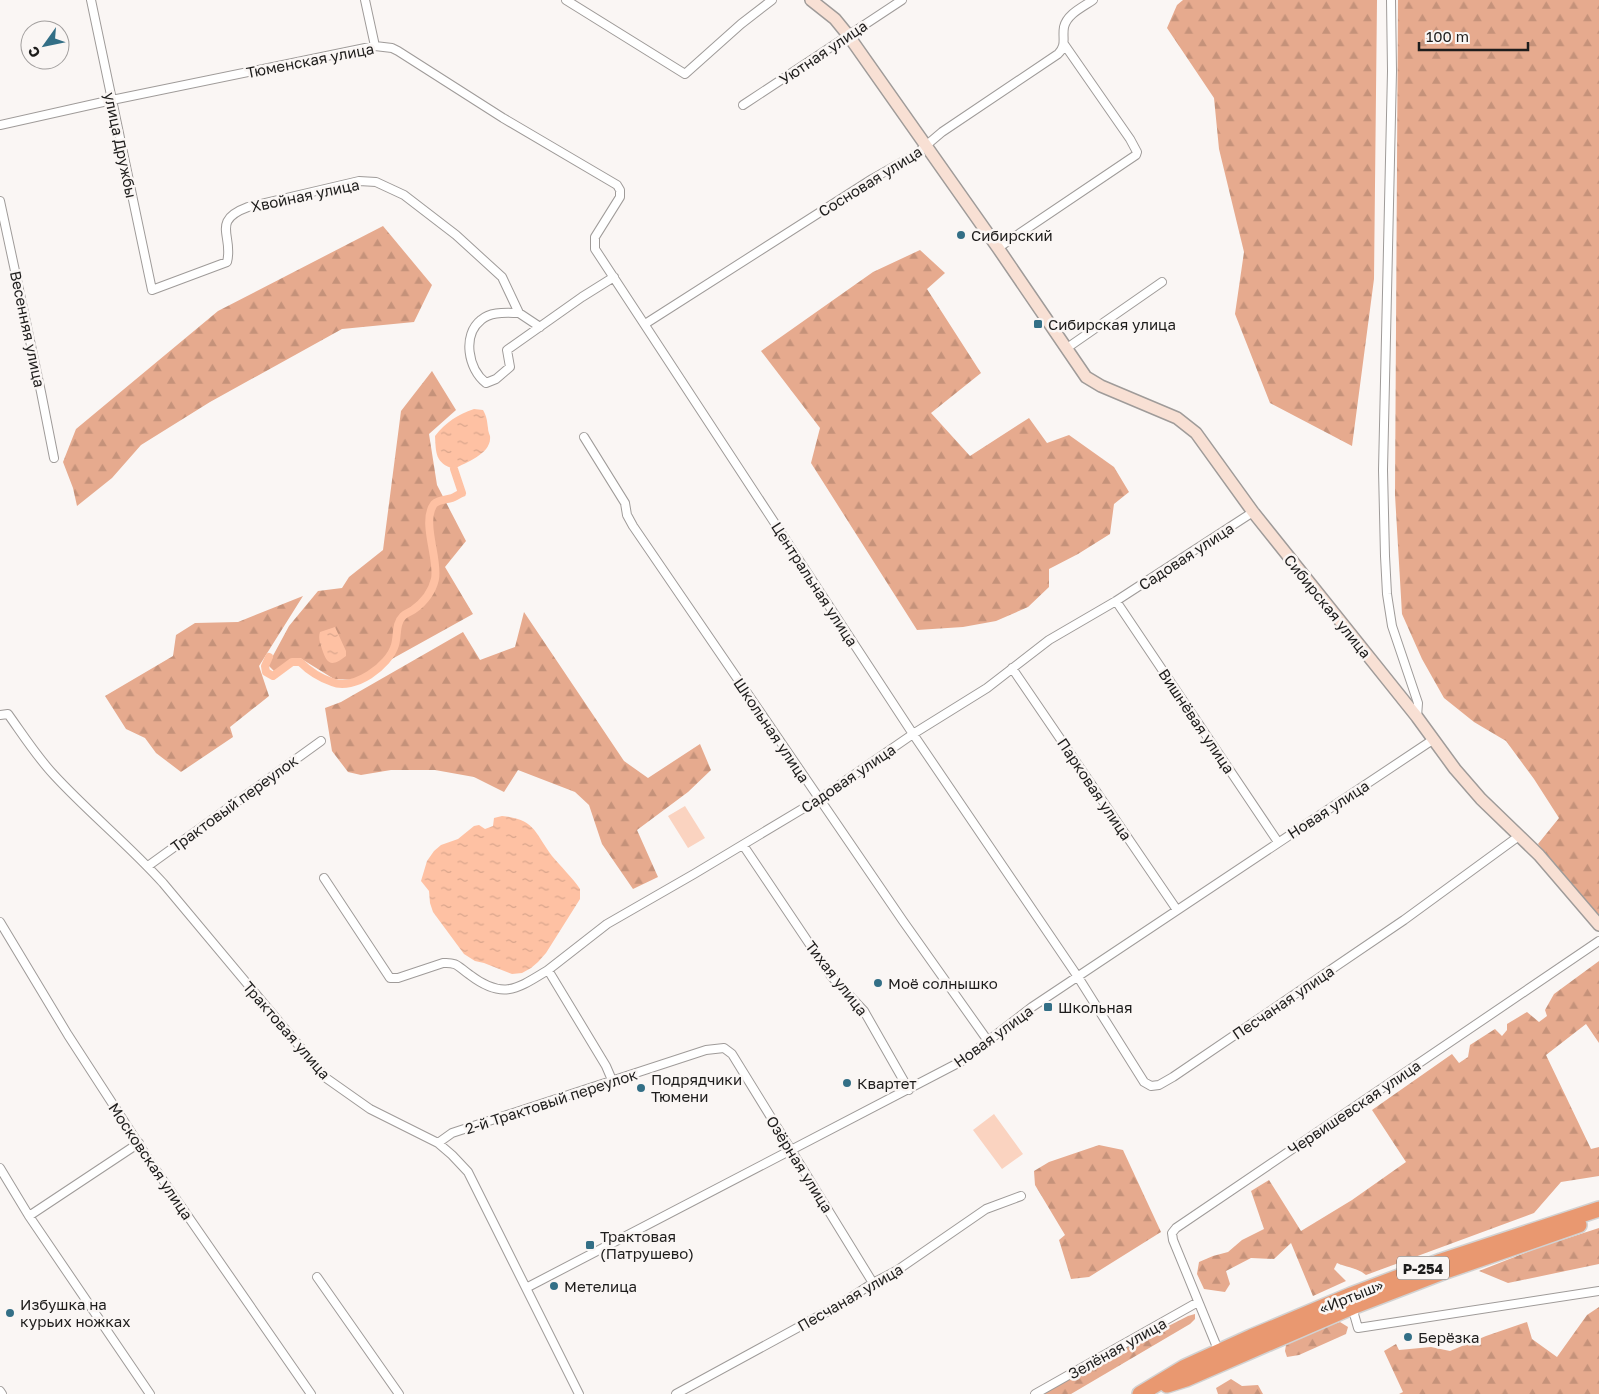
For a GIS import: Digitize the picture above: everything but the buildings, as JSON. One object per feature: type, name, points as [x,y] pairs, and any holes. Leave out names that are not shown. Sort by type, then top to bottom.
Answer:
[{"type":"highway","name":"«Иртыш»","points":[[1141,1394],[1185,1367],[1314,1310],[1441,1261],[1599,1208]]},
{"type":"highway","name":"«Иртыш»","points":[[1141,1394],[1186,1379],[1352,1307],[1443,1272],[1599,1218]]},
{"type":"street","name":"улица Дружбы","points":[[91,0],[152,290]]},
{"type":"street","points":[[365,0],[375,46]]},
{"type":"street","points":[[566,0],[685,74],[741,24],[772,0]]},
{"type":"street","name":"Сибирская улица","points":[[811,0],[835,19],[848,35],[1086,377],[1101,386],[1177,418],[1196,433],[1253,512],[1417,716],[1454,769],[1481,799],[1539,854],[1599,926]]},
{"type":"street","name":"Уютная улица","points":[[743,105],[902,0]]},
{"type":"street","points":[[998,248],[1136,155],[1137,152],[1130,139],[1064,44],[1064,28],[1070,16],[1093,0]]},
{"type":"street","points":[[1391,0],[1392,71],[1383,470],[1386,594],[1392,626],[1418,703],[1417,716]]},
{"type":"street","name":"Сосновая улица","points":[[645,324],[872,179],[902,163],[942,132],[1058,54],[1064,44]]},
{"type":"street","name":"Тюменская улица","points":[[0,125],[375,46],[392,48],[503,118],[617,185]]},
{"type":"street","name":"Хвойная улица","points":[[152,290],[227,262],[225,232],[228,220],[235,212],[248,207],[359,181],[376,182],[404,195],[456,235],[502,277],[519,313]]},
{"type":"street","name":"Центральная улица","points":[[617,185],[620,190],[620,197],[595,237],[595,249],[913,734],[1078,977]]},
{"type":"street","name":"Весенняя улица","points":[[0,201],[54,458]]},
{"type":"street","points":[[540,327],[519,313],[497,313],[482,318],[470,334],[470,359],[480,378],[486,383],[496,379],[510,367],[507,350],[540,327],[582,297],[614,277]]},
{"type":"street","points":[[1066,348],[1162,282]]},
{"type":"street","name":"Школьная улица","points":[[584,437],[625,503],[627,515],[633,526],[903,921],[988,1041]]},
{"type":"street","name":"Садовая улица","points":[[324,878],[390,978],[398,978],[450,962],[457,964],[470,975],[494,989],[507,990],[520,987],[548,970],[607,924],[819,799],[913,734],[987,688],[1049,640],[1116,601],[1253,512]]},
{"type":"street","name":"Вишнёвая улица","points":[[1116,601],[1278,842]]},
{"type":"street","name":"Парковая улица","points":[[1012,668],[1177,910]]},
{"type":"street","name":"Трактовая улица","points":[[4,715],[53,774],[148,866],[326,1078],[370,1109],[438,1143],[468,1172],[580,1394]]},
{"type":"street","name":"Новая улица","points":[[526,1288],[962,1061],[1032,1008],[1434,739]]},
{"type":"street","name":"Трактовый переулок","points":[[148,866],[245,794],[321,741]]},
{"type":"street","name":"Песчаная улица","points":[[1078,977],[1144,1082],[1151,1086],[1159,1084],[1404,920],[1519,836]]},
{"type":"street","name":"Тихая улица","points":[[743,845],[831,976],[864,1011],[909,1090]]},
{"type":"street","name":"Московская улица","points":[[0,922],[68,1035],[139,1143],[311,1394]]},
{"type":"street","name":"Червишевская улица","points":[[1219,1352],[1173,1240],[1172,1233],[1176,1228],[1599,941]]},
{"type":"street","points":[[548,970],[606,1066],[612,1080]]},
{"type":"street","name":"2-й Трактовый переулок","points":[[438,1143],[452,1133],[706,1050],[724,1048]]},
{"type":"street","name":"Озёрная улица","points":[[724,1048],[732,1054],[873,1283]]},
{"type":"street","points":[[29,1216],[139,1143]]},
{"type":"street","points":[[0,1168],[29,1216],[150,1394]]},
{"type":"street","name":"Песчаная улица","points":[[676,1394],[841,1304],[873,1283],[896,1271],[986,1209],[1021,1196]]},
{"type":"street","points":[[316,1278],[399,1394]]},
{"type":"street","points":[[1352,1307],[1358,1328],[1599,1291]]},
{"type":"street","name":"Зелёная улица","points":[[1035,1394],[1198,1302]]},
{"type":"shaded area","points":[[685,806],[705,838],[688,848],[668,816]]},
{"type":"shaded area","points":[[994,1114],[1023,1154],[1002,1169],[973,1130]]},
{"type":"green space","points":[[1183,0],[1377,0],[1374,279],[1352,446],[1270,403],[1235,314],[1244,252],[1219,149],[1214,98],[1167,28],[1177,5]]},
{"type":"green space","points":[[1398,0],[1599,0],[1599,919],[1538,844],[1559,818],[1534,779],[1506,741],[1474,722],[1444,698],[1422,659],[1402,614],[1395,495]]},
{"type":"green space","points":[[383,226],[432,285],[414,322],[342,329],[210,402],[141,445],[112,478],[77,506],[73,488],[63,462],[76,429],[218,311]]},
{"type":"green space","points":[[920,250],[945,273],[927,289],[981,373],[931,413],[970,456],[1029,418],[1047,443],[1069,435],[1114,467],[1129,492],[1114,504],[1110,534],[1049,569],[1049,587],[1028,607],[996,621],[963,627],[917,630],[811,463],[820,428],[761,351],[873,272]]},
{"type":"green space","points":[[432,371],[456,410],[429,434],[437,485],[466,541],[445,567],[473,614],[354,680],[334,679],[300,658],[275,672],[268,665],[289,626],[318,591],[342,588],[349,577],[383,550],[401,411]]},
{"type":"green space","points":[[303,596],[259,666],[269,696],[230,727],[233,737],[181,772],[156,753],[145,738],[126,729],[105,696],[173,656],[176,635],[195,623],[238,622]]},
{"type":"green space","points":[[524,612],[624,761],[648,778],[700,744],[711,770],[688,792],[637,830],[658,877],[633,889],[602,844],[589,805],[575,792],[518,770],[504,792],[474,777],[435,770],[391,770],[361,775],[348,772],[332,751],[325,708],[341,702],[463,632],[480,660],[515,647]]},
{"type":"green space","points":[[1599,961],[1599,1043],[1586,1024],[1546,1055],[1591,1149],[1599,1147],[1599,1176],[1561,1182],[1534,1213],[1366,1275],[1337,1263],[1334,1269],[1346,1281],[1313,1296],[1291,1243],[1274,1259],[1251,1258],[1226,1271],[1230,1284],[1225,1292],[1204,1289],[1197,1274],[1199,1262],[1228,1252],[1242,1240],[1264,1229],[1251,1191],[1269,1180],[1301,1231],[1352,1200],[1406,1162],[1372,1110],[1452,1054],[1459,1063],[1468,1057],[1470,1045],[1495,1029],[1502,1036],[1507,1030],[1507,1024],[1527,1012],[1539,1022],[1547,1016],[1545,1010],[1554,994]]},
{"type":"green space","points":[[1099,1145],[1123,1150],[1161,1232],[1089,1277],[1071,1279],[1059,1240],[1065,1235],[1035,1185],[1034,1171],[1049,1162]]},
{"type":"green space","points":[[1599,1228],[1599,1264],[1508,1283],[1479,1271],[1540,1247]]},
{"type":"green space","points":[[1599,1307],[1599,1394],[1399,1394],[1403,1392],[1384,1351],[1396,1344],[1399,1350],[1431,1347],[1450,1351],[1527,1322],[1532,1339],[1557,1357],[1587,1315]]},
{"type":"green space","points":[[1195,1314],[1195,1319],[1190,1324],[1071,1394],[1042,1394],[1104,1359]]},
{"type":"green space","points":[[1340,1322],[1348,1327],[1346,1334],[1299,1355],[1287,1357],[1286,1345],[1312,1332]]},
{"type":"green space","points":[[1231,1379],[1242,1386],[1258,1385],[1263,1394],[1218,1394],[1216,1388]]},
{"type":"water","points":[[474,409],[483,410],[484,412],[487,419],[490,442],[483,453],[477,457],[454,469],[448,467],[438,457],[435,436],[452,420]]},
{"type":"water","points":[[335,627],[346,651],[346,656],[337,662],[331,663],[324,654],[319,634]]},
{"type":"water","points":[[502,816],[521,820],[528,824],[580,889],[580,899],[546,953],[531,968],[522,973],[512,974],[475,961],[464,954],[433,912],[429,891],[421,881],[427,861],[441,845],[458,839],[474,826],[479,825],[485,829],[493,826],[494,818]]},
{"type":"waterway","points":[[269,657],[265,666],[266,672],[273,676],[292,662],[300,662],[319,676],[341,684],[360,680],[386,661],[395,645],[400,619],[424,601],[434,584],[436,571],[430,530],[430,512],[436,502],[462,493],[454,469]]},
{"type":"place","name":"Сибирский","points":[[961,235]]},
{"type":"place","name":"Сибирская улица","points":[[1038,324]]},
{"type":"place","name":"Моё солнышко","points":[[878,983]]},
{"type":"place","name":"Школьная","points":[[1048,1007]]},
{"type":"place","name":"Квартет","points":[[847,1083]]},
{"type":"place","name":"Подрядчики Тюмени","points":[[641,1088]]},
{"type":"place","name":"Трактовая (Патрушево)","points":[[590,1245]]},
{"type":"place","name":"Метелица","points":[[554,1286]]},
{"type":"place","name":"Избушка на курьих ножках","points":[[10,1313]]},
{"type":"place","name":"Берёзка","points":[[1408,1337]]}]
